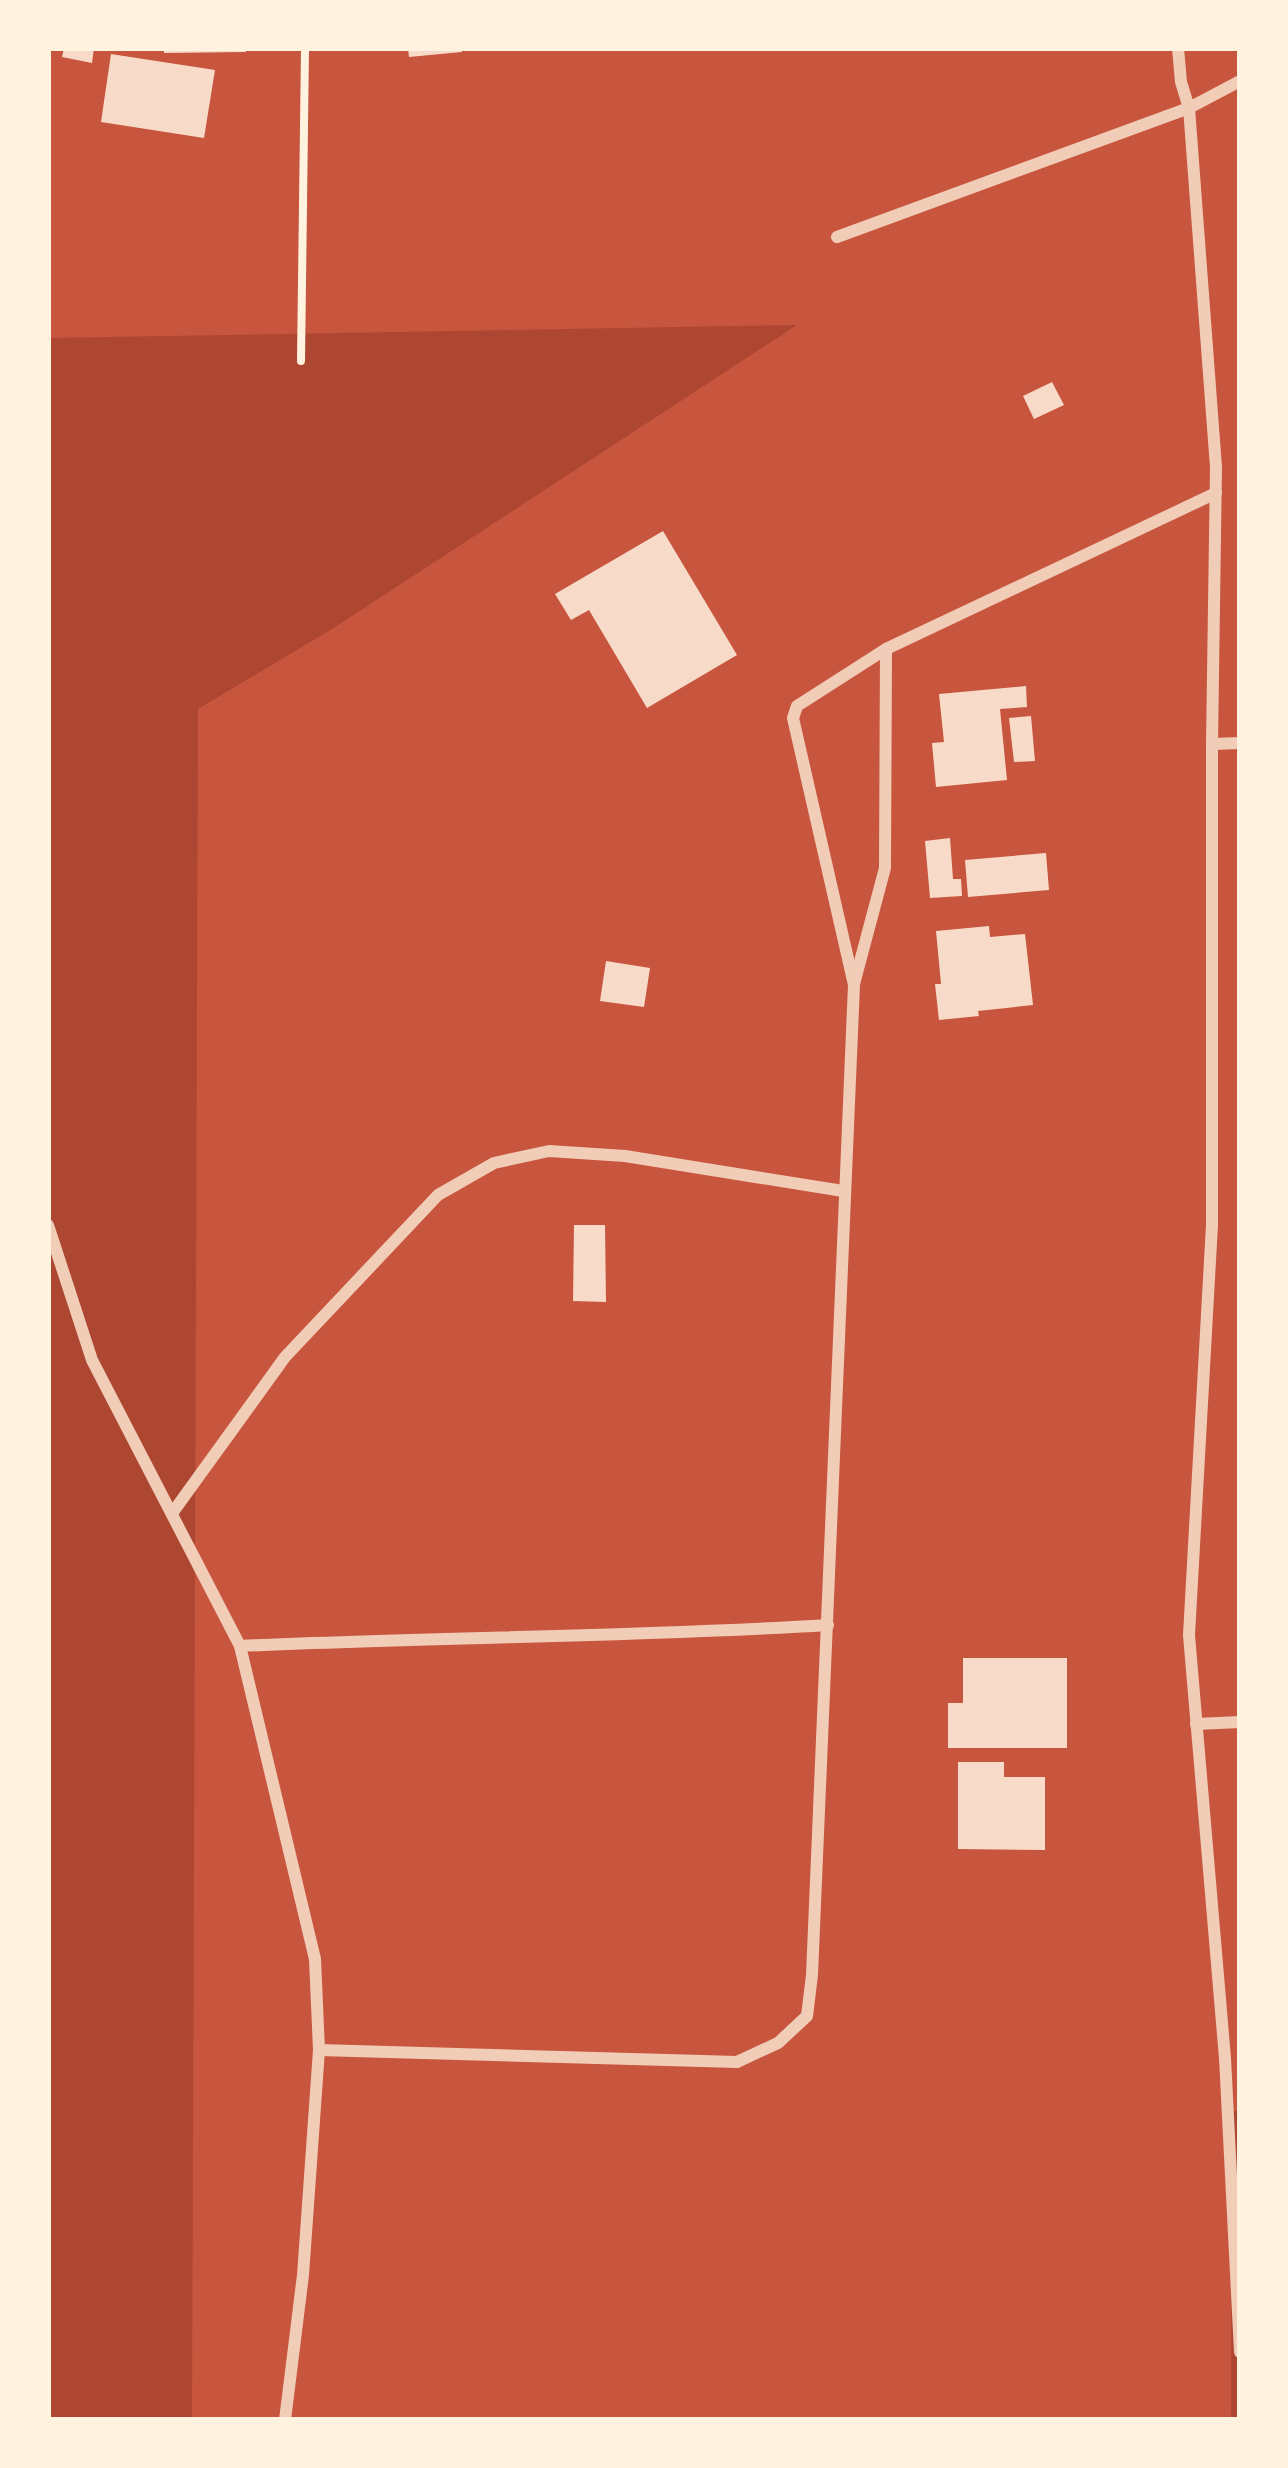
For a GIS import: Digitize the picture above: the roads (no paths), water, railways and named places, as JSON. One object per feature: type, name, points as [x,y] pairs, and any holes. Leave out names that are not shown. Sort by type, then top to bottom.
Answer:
[{"type":"street","points":[[1178,48],[1189,108],[1216,494],[1212,1225],[1189,1635],[1234,2107],[1240,2352]]},
{"type":"street","points":[[838,237],[1189,108],[1240,81]]},
{"type":"street","points":[[854,985],[793,718],[796,706],[886,649],[1216,494]]},
{"type":"street","points":[[319,2050],[737,2062],[778,2043],[807,2016],[854,985],[885,868],[886,649]]},
{"type":"street","points":[[1212,744],[1240,743]]},
{"type":"street","points":[[172,1512],[285,1357],[438,1195],[494,1163],[549,1151],[625,1156],[843,1191]]},
{"type":"street","points":[[48,1226],[92,1360],[240,1646],[315,1959],[319,2050],[303,2275],[285,2420]]},
{"type":"street","points":[[240,1646],[828,1625]]},
{"type":"street","points":[[1196,1724],[1240,1722]]}]
